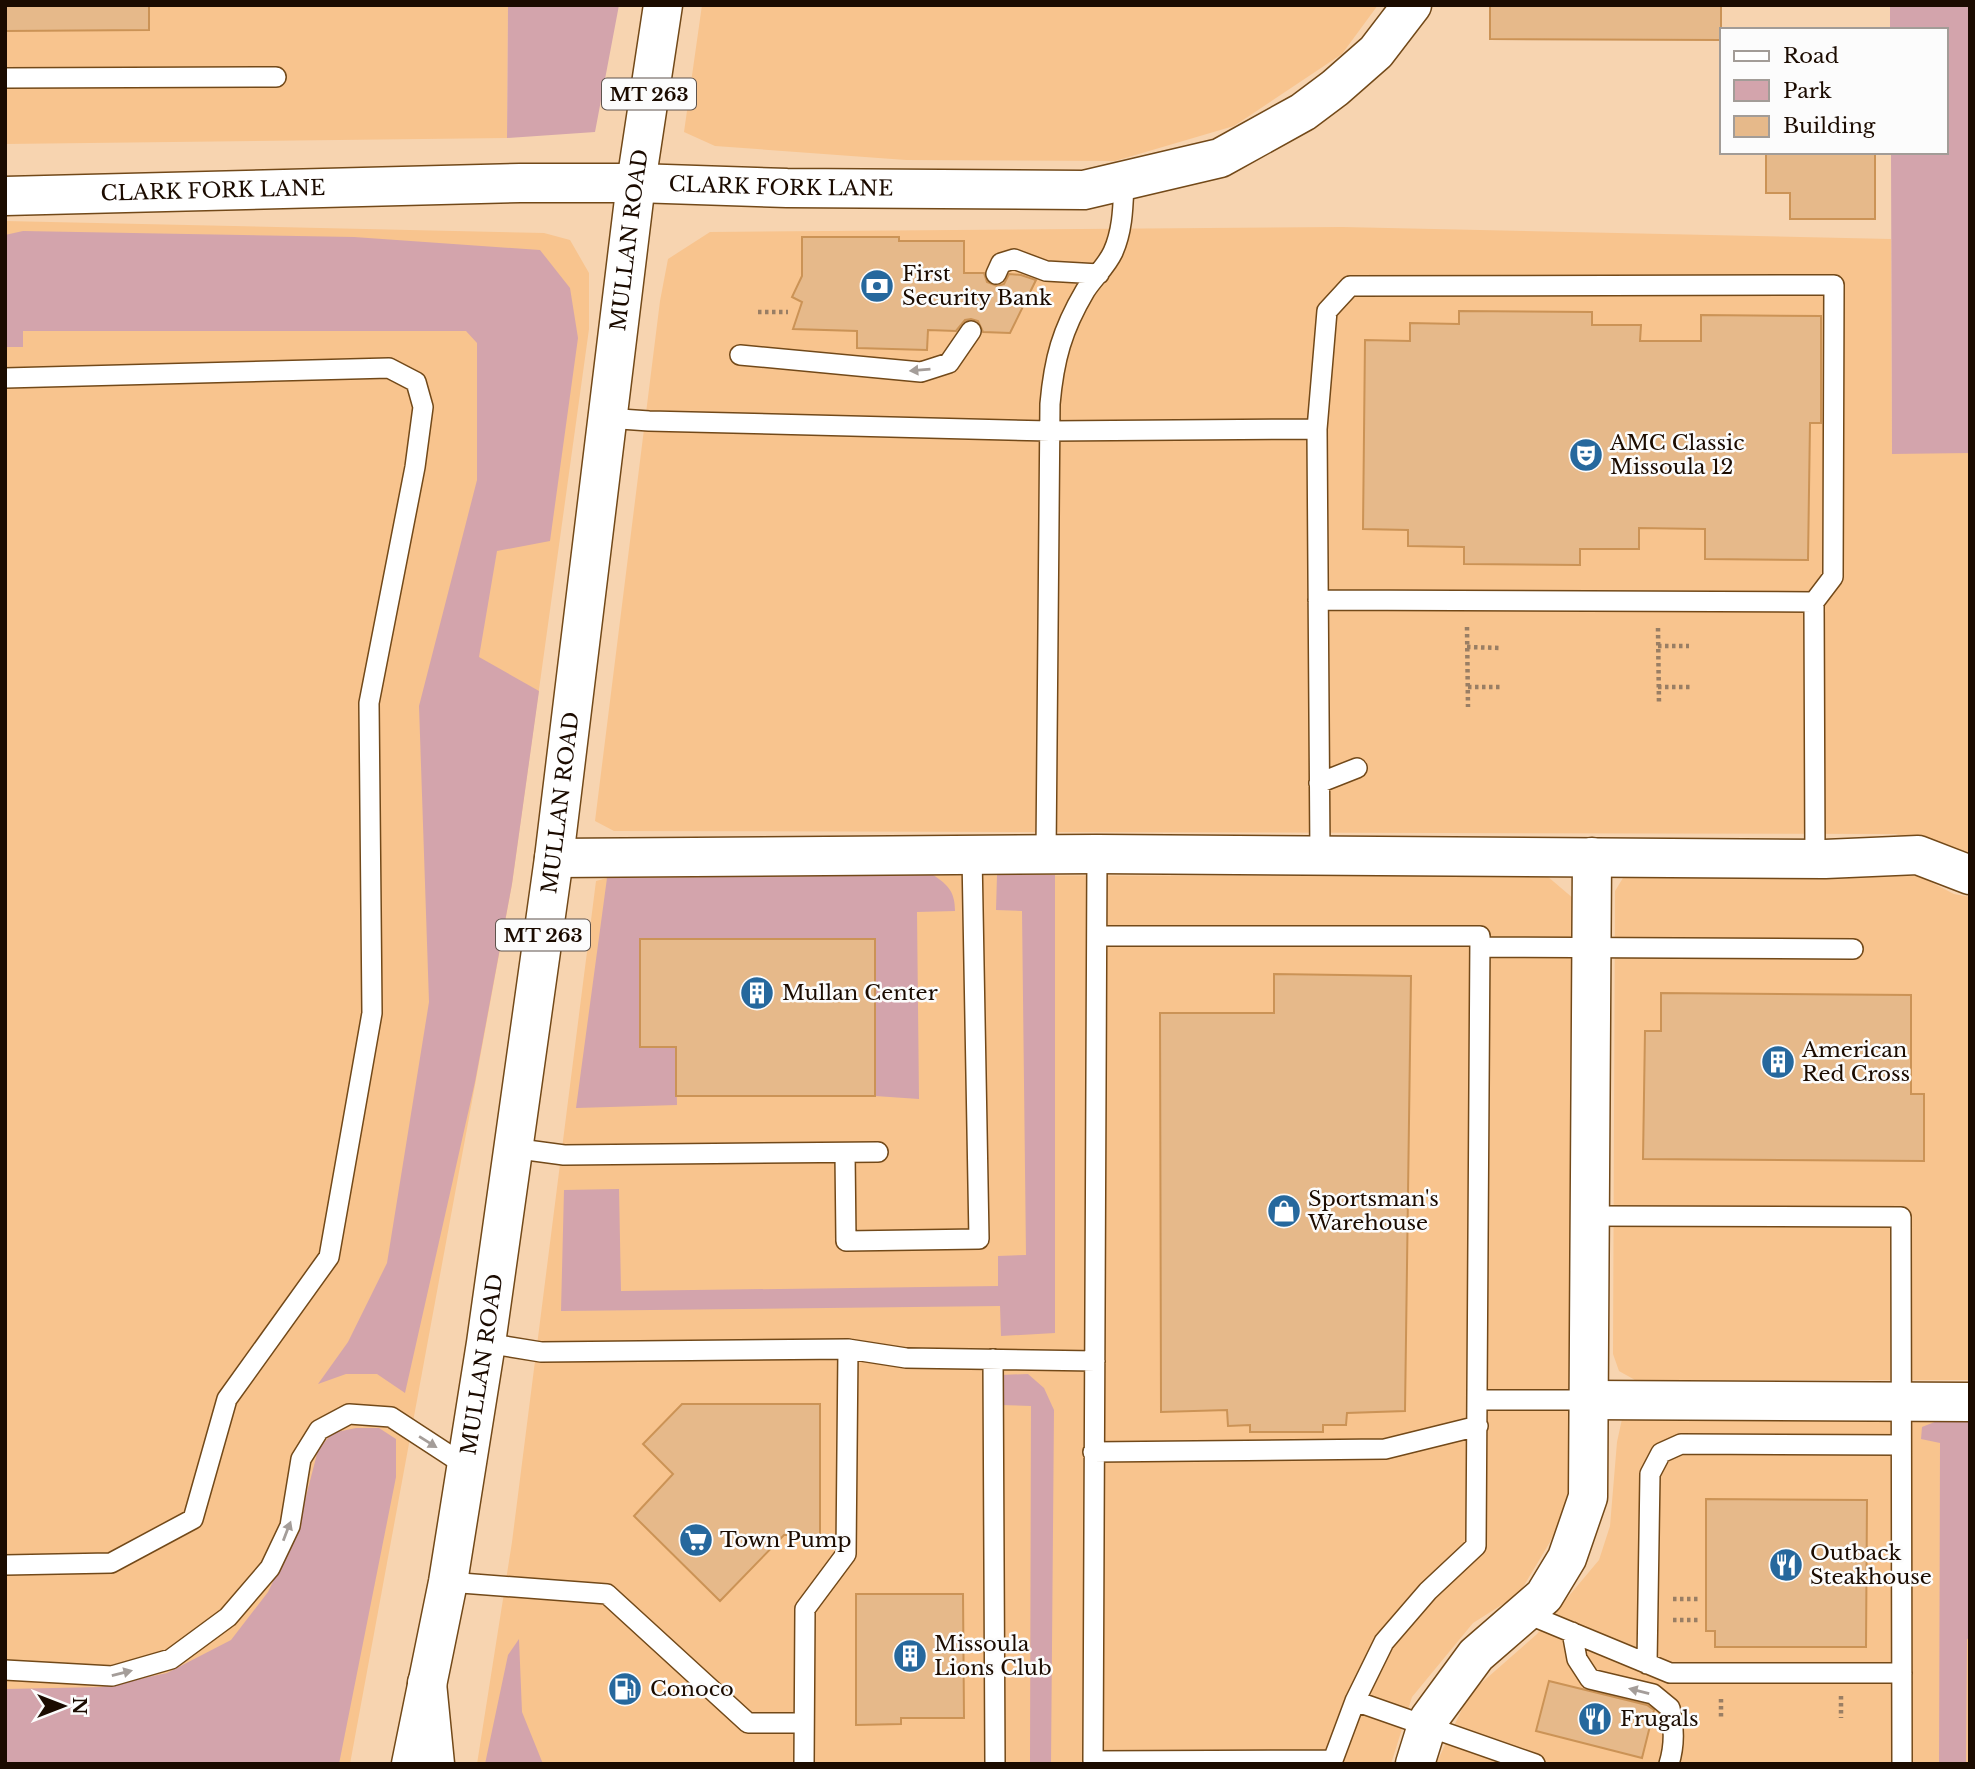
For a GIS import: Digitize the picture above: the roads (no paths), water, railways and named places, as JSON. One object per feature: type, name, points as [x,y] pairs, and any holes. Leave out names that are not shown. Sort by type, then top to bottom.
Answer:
[{"type":"main road","name":"MULLAN ROAD","points":[[411,1764],[448,1582],[486,1343],[554,858],[636,183],[663,5]]},
{"type":"main road","name":"CLARK FORK LANE","points":[[5,196],[520,183],[1084,190],[1124,183],[1220,158],[1303,111],[1335,88],[1376,52],[1412,5]]},
{"type":"main road","points":[[554,858],[1097,854],[1815,859],[1918,855],[1970,875]]},
{"type":"main road","points":[[1415,1764],[1429,1719],[1476,1655],[1544,1596],[1567,1558],[1588,1497],[1592,857]]},
{"type":"main road","points":[[1589,1400],[1970,1402]]},
{"type":"main road","points":[[427,1683],[435,1764]]},
{"type":"lane","points":[[5,78],[276,77]]},
{"type":"lane","points":[[1046,854],[1052,374],[1060,341],[1086,289],[1114,251],[1119,232],[1124,183]]},
{"type":"lane","points":[[996,274],[1001,263],[1014,259],[1046,271],[1099,274]]},
{"type":"lane","points":[[1320,856],[1317,429],[1327,311],[1350,286],[1834,285],[1833,577],[1814,602],[1815,859]]},
{"type":"lane","points":[[740,355],[922,372],[949,363],[971,331]]},
{"type":"lane","points":[[5,379],[389,368],[416,382],[422,407],[415,467],[369,703],[372,1013],[329,1257],[227,1399],[193,1519],[111,1563],[5,1565]]},
{"type":"lane","points":[[606,418],[1050,431],[1317,429]]},
{"type":"lane","points":[[1318,600],[1814,602]]},
{"type":"lane","points":[[1319,783],[1357,768]]},
{"type":"lane","points":[[1097,854],[1093,1761],[1333,1760],[1355,1701],[1384,1642],[1427,1591],[1476,1546],[1480,936],[1097,936]]},
{"type":"lane","points":[[845,1153],[846,1241],[979,1239],[972,855]]},
{"type":"lane","points":[[1480,947],[1853,949]]},
{"type":"lane","points":[[512,1147],[564,1155],[878,1152]]},
{"type":"lane","points":[[1590,1216],[1901,1217],[1902,1764]]},
{"type":"lane","points":[[486,1343],[541,1352],[848,1349],[906,1358],[1095,1361]]},
{"type":"lane","points":[[804,1764],[805,1609],[846,1553],[848,1349]]},
{"type":"lane","points":[[993,1360],[995,1764]]},
{"type":"lane","points":[[1477,1400],[1589,1400]]},
{"type":"lane","points":[[5,1670],[112,1676],[171,1659],[219,1624],[270,1568],[290,1526],[301,1459],[319,1430],[349,1414],[391,1418],[466,1466]]},
{"type":"lane","points":[[1093,1452],[1385,1449],[1478,1426]]},
{"type":"lane","points":[[1647,1664],[1650,1474],[1661,1453],[1681,1444],[1901,1446]]},
{"type":"lane","points":[[448,1582],[607,1594],[748,1723],[804,1723]]},
{"type":"lane","points":[[1525,1613],[1670,1673],[1902,1673]]},
{"type":"lane","points":[[1572,1632],[1577,1659],[1590,1679],[1653,1695],[1670,1707],[1674,1730],[1669,1764]]},
{"type":"lane","points":[[1355,1701],[1535,1764]]},
{"type":"place","name":"First Security Bank","points":[[877,286]]},
{"type":"place","name":"AMC Classic Missoula 12","points":[[1586,455]]},
{"type":"place","name":"Mullan Center","points":[[757,993]]},
{"type":"place","name":"American Red Cross","points":[[1778,1062]]},
{"type":"place","name":"Sportsman's Warehouse","points":[[1284,1211]]},
{"type":"place","name":"Town Pump","points":[[696,1540]]},
{"type":"place","name":"Outback Steakhouse","points":[[1786,1565]]},
{"type":"place","name":"Missoula Lions Club","points":[[910,1656]]},
{"type":"place","name":"Conoco","points":[[625,1689]]},
{"type":"place","name":"Frugals","points":[[1595,1719]]}]
